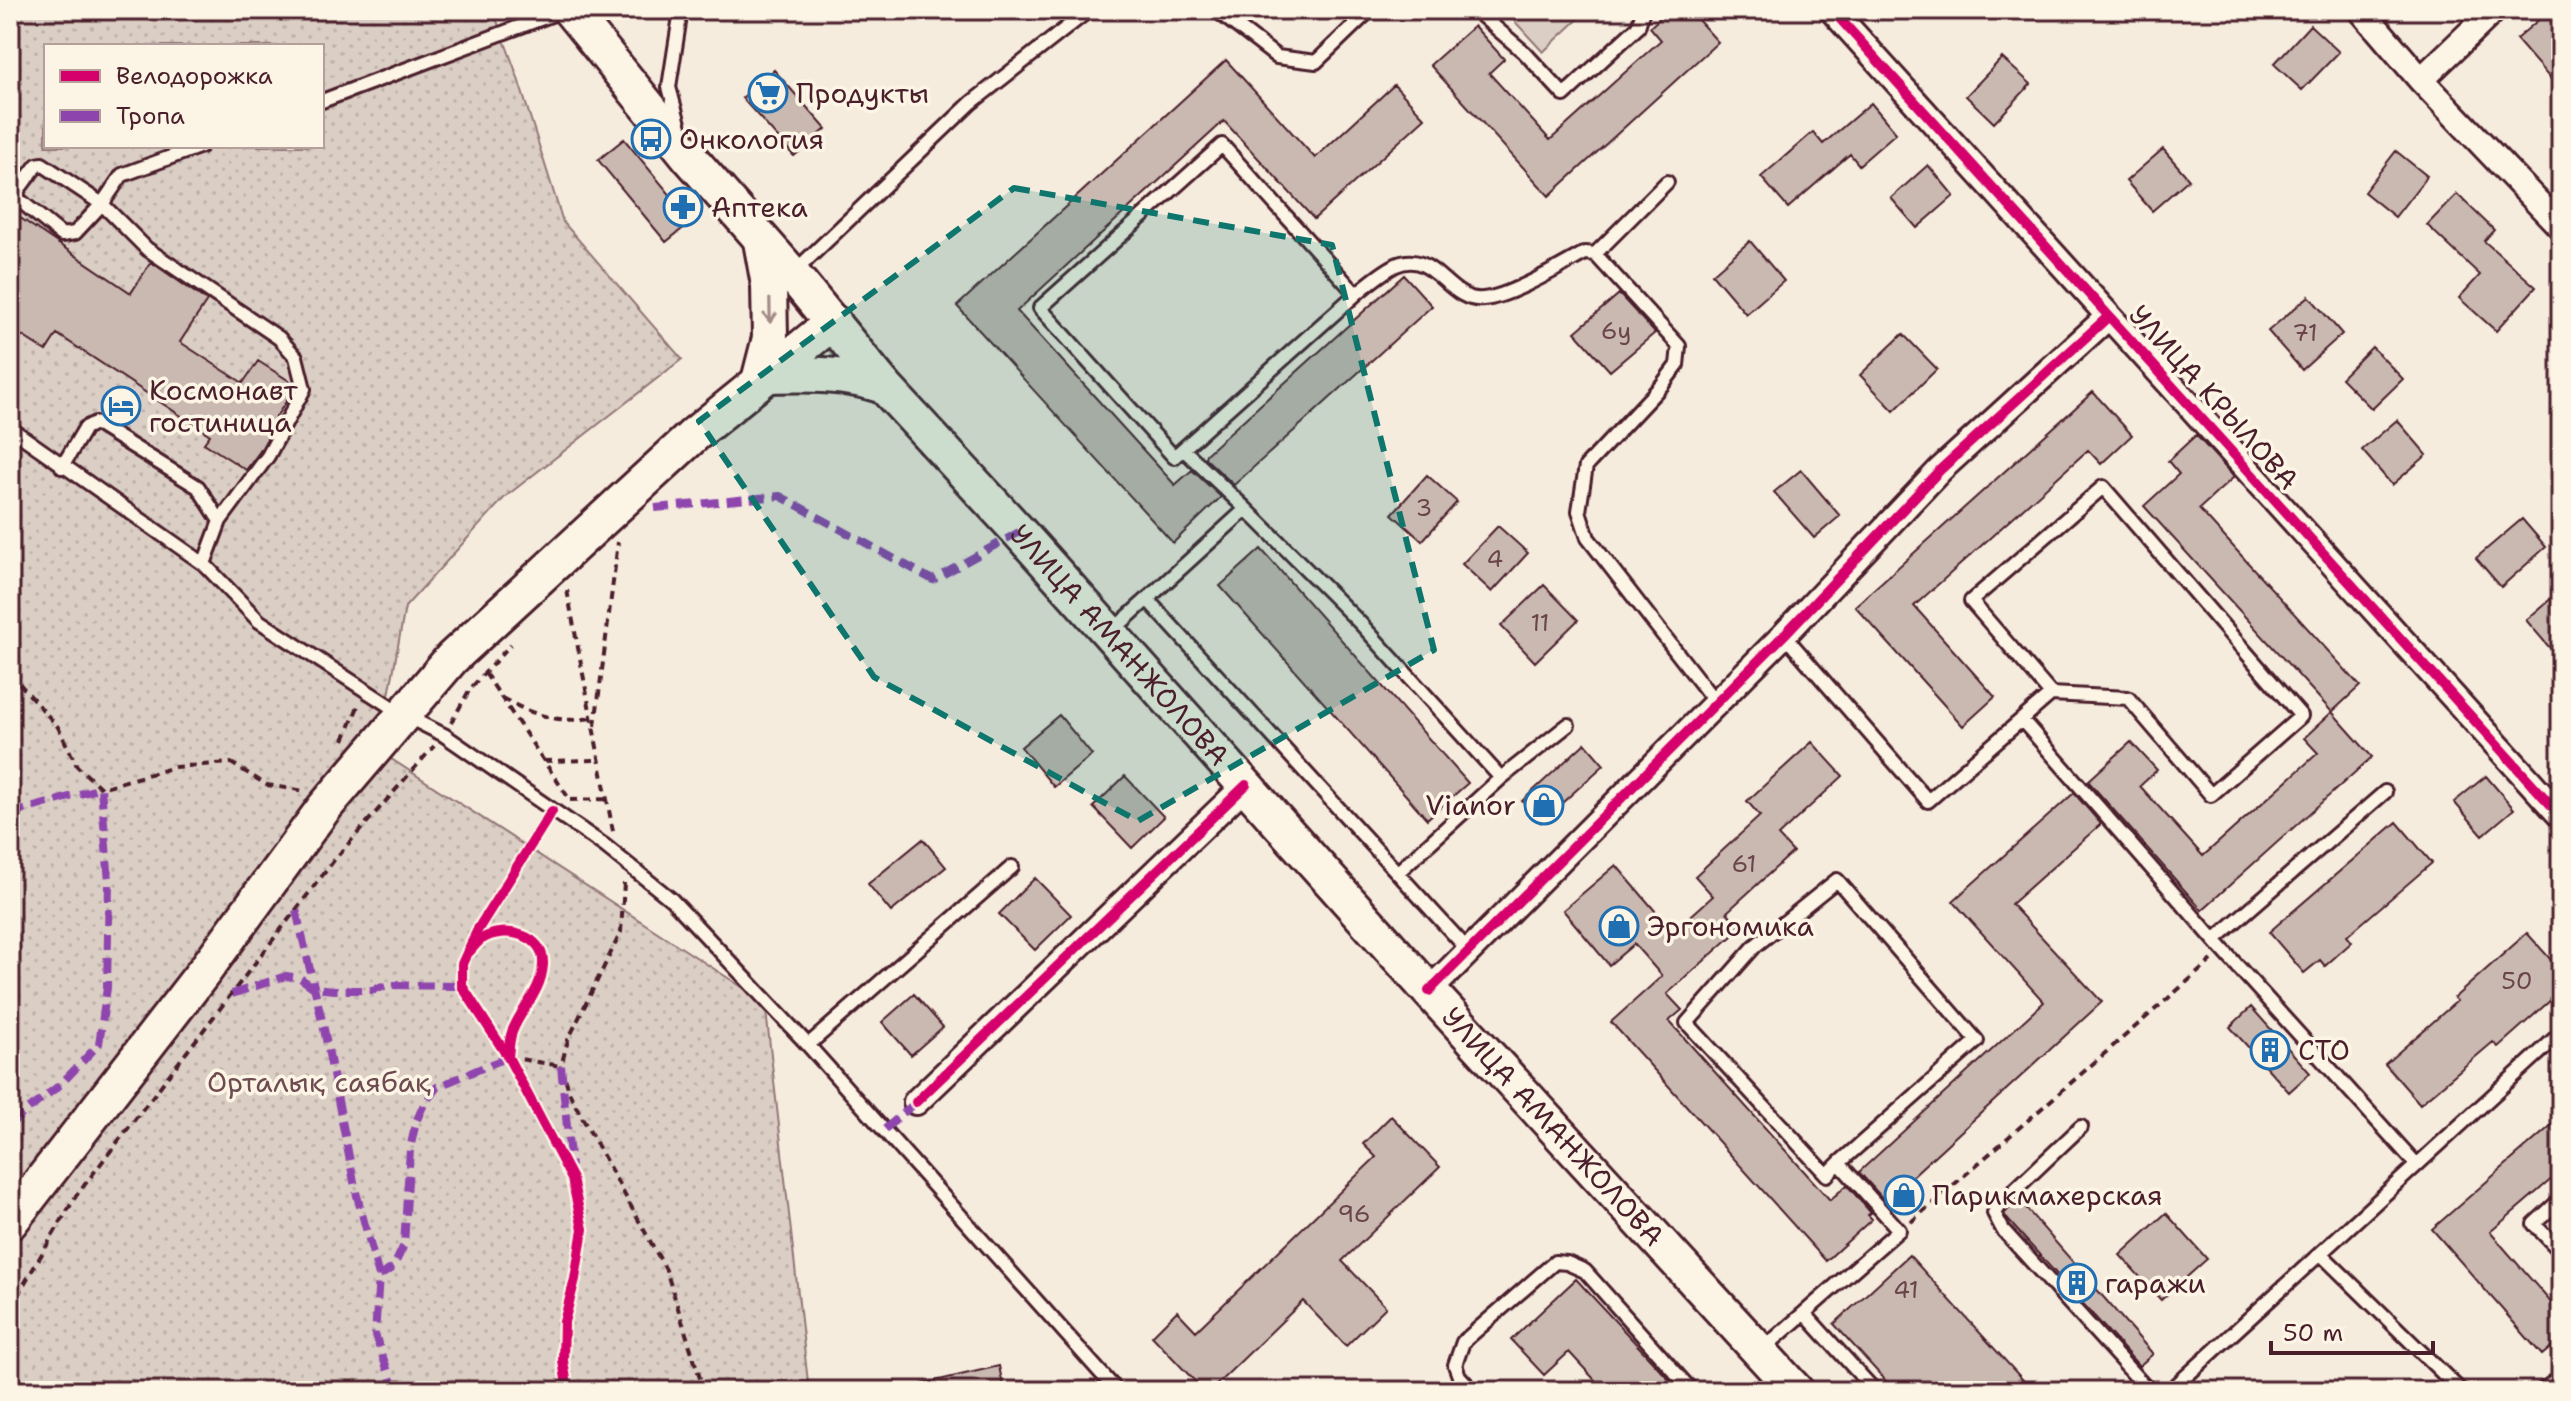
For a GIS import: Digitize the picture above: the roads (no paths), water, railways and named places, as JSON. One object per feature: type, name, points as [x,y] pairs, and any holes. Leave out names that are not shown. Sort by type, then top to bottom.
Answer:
[{"type":"main road","points":[[567,10],[760,241],[792,274]]},
{"type":"main road","points":[[760,241],[769,285],[770,338],[763,378]]},
{"type":"main road","name":"УЛИЦА АМАНЖОЛОВА","points":[[792,274],[884,386],[1429,991],[1796,1391]]},
{"type":"main road","points":[[10,1222],[244,919],[324,808],[452,658],[695,434],[833,322]]},
{"type":"main road","points":[[763,378],[827,373],[856,376],[884,386]]},
{"type":"street","name":"УЛИЦА КРЫЛОВА","points":[[1832,10],[2561,816]]},
{"type":"street","points":[[2361,10],[2421,80],[2561,227]]},
{"type":"street","points":[[2421,80],[2494,10]]},
{"type":"street","points":[[1429,991],[1784,635],[1940,470],[2109,316]]},
{"type":"street","points":[[916,1102],[1246,785]]},
{"type":"lane","points":[[324,100],[567,10]]},
{"type":"lane","points":[[681,10],[669,87],[689,157]]},
{"type":"lane","points":[[792,274],[971,103],[1089,10]]},
{"type":"lane","points":[[1216,10],[1277,57],[1316,62],[1370,10]]},
{"type":"lane","points":[[1475,10],[1524,52],[1564,95],[1638,27],[1643,10]]},
{"type":"lane","points":[[1356,294],[1222,145],[1040,308],[1174,457],[1356,294],[1394,266],[1420,262],[1463,296],[1481,300],[1498,296],[1585,253],[1595,254],[1679,346],[1677,365],[1662,385],[1586,466],[1579,511],[1588,538],[1716,703]]},
{"type":"lane","points":[[196,148],[122,175],[102,204],[75,233],[62,235],[18,199],[18,190],[37,165],[42,164],[102,204],[147,249],[279,338],[296,357],[304,389],[268,456],[220,521],[204,564]]},
{"type":"lane","points":[[1595,254],[1667,182]]},
{"type":"lane","points":[[62,467],[85,428],[95,423],[198,487],[220,521]]},
{"type":"lane","points":[[10,428],[204,564],[259,621],[402,714],[444,735],[598,842],[672,900],[808,1045],[1117,1391]]},
{"type":"lane","points":[[1184,450],[1361,624],[1501,778]]},
{"type":"lane","points":[[1784,635],[1928,801],[2051,694],[2128,698],[2211,795],[2301,716],[2103,487],[1971,601],[2051,694]]},
{"type":"lane","points":[[1108,634],[1246,509]]},
{"type":"lane","points":[[1147,599],[1469,951]]},
{"type":"lane","points":[[2022,720],[2417,1165]]},
{"type":"lane","points":[[1398,872],[1501,778],[1568,725]]},
{"type":"lane","points":[[2219,945],[2385,792]]},
{"type":"lane","points":[[808,1045],[1012,867]]},
{"type":"lane","points":[[1837,880],[1977,1041],[1839,1163],[1827,1175],[1687,1023],[1755,946],[1837,880]]},
{"type":"lane","points":[[2170,1391],[2561,1033]]},
{"type":"lane","points":[[2081,1127],[1994,1213],[2003,1230],[2149,1391]]},
{"type":"lane","points":[[1760,1351],[1899,1230],[1839,1163]]},
{"type":"lane","points":[[2561,1199],[2534,1224],[2561,1252]]},
{"type":"lane","points":[[2321,1254],[2461,1391]]},
{"type":"lane","points":[[1473,1391],[1459,1376],[1455,1365],[1463,1342],[1555,1262],[1567,1263],[1585,1271],[1692,1391]]},
{"type":"lane","points":[[1805,1314],[1875,1391]]},
{"type":"lane","points":[[2541,1391],[2561,1377]]},
{"type":"place","name":"Продукты","points":[[768,93]]},
{"type":"place","name":"Онкология","points":[[651,139]]},
{"type":"place","name":"Аптека","points":[[683,207]]},
{"type":"place","name":"Космонавт гостиница","points":[[121,406]]},
{"type":"place","name":"Vianor","points":[[1544,805]]},
{"type":"place","name":"Эргономика","points":[[1619,926]]},
{"type":"place","name":"СТО","points":[[2270,1050]]},
{"type":"place","name":"Парикмахерская","points":[[1904,1195]]},
{"type":"place","name":"гаражи","points":[[2077,1283]]},
{"type":"park label","name":"Орталық саябақ","points":[[319,1082]]}]
